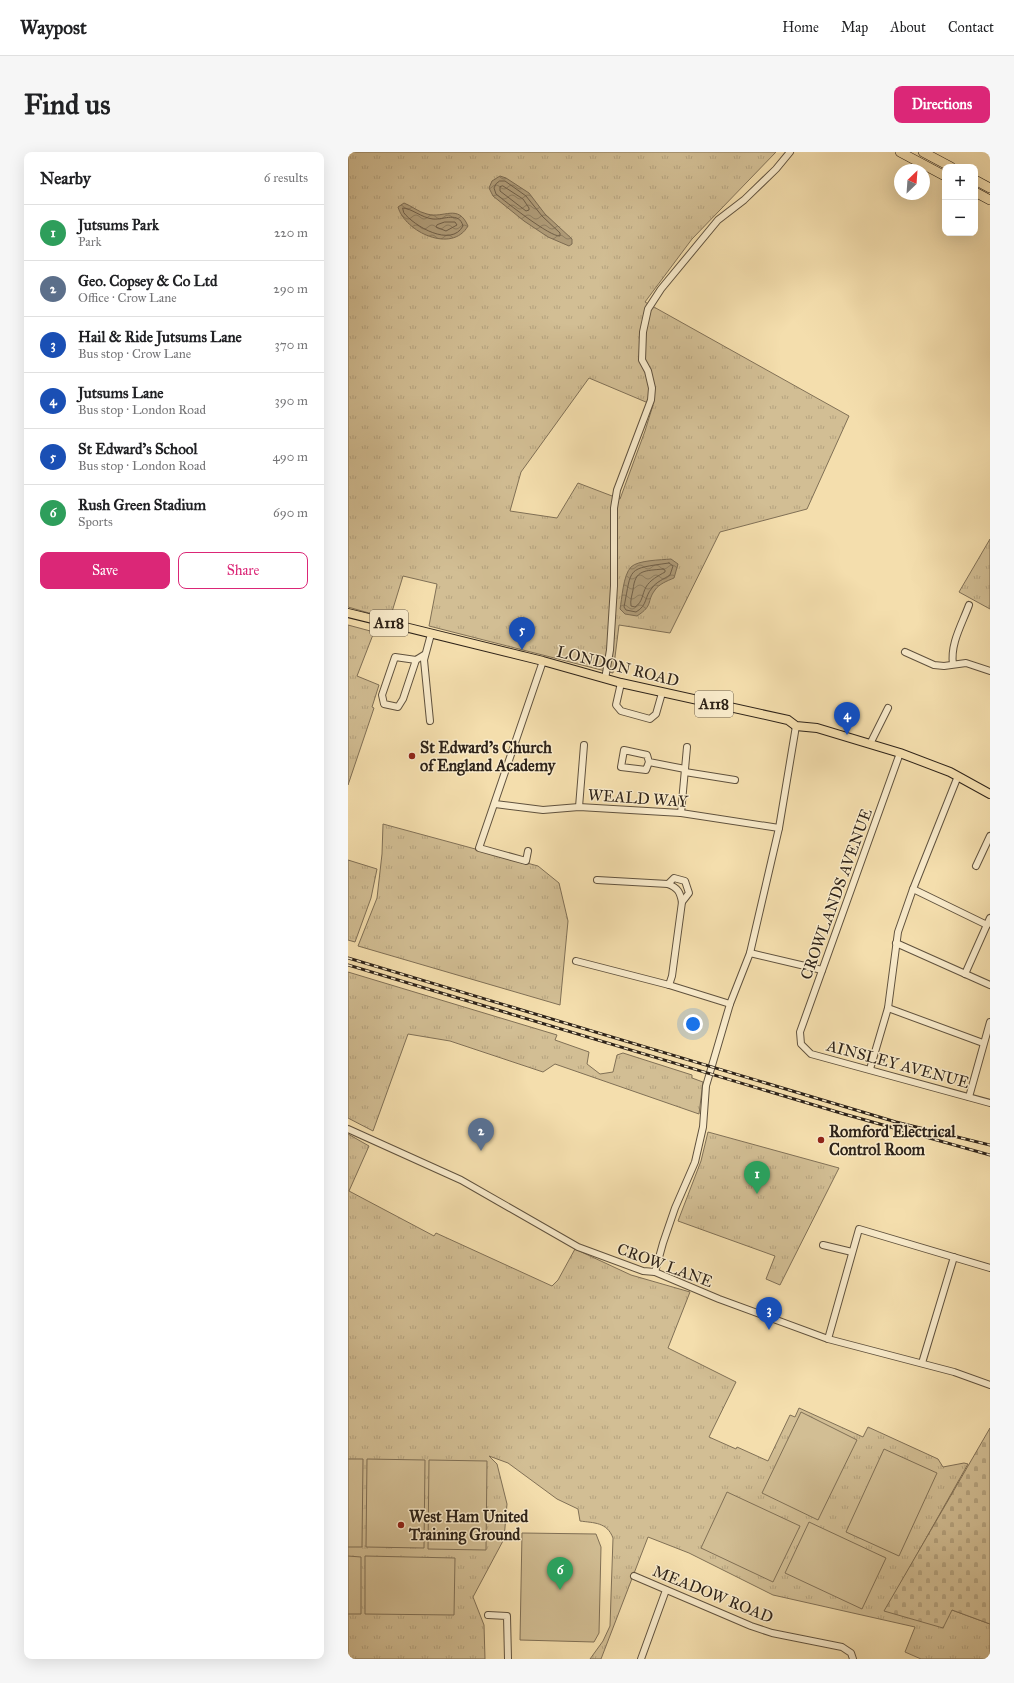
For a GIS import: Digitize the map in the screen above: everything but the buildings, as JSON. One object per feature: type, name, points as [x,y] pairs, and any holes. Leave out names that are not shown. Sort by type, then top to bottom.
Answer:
[{"type":"highway","points":[[900,152],[942,174]]},
{"type":"highway","points":[[923,152],[945,164]]},
{"type":"highway","points":[[978,182],[990,188]]},
{"type":"highway","points":[[978,194],[990,200]]},
{"type":"main road","name":"LONDON ROAD","points":[[348,613],[543,661],[605,679],[662,693],[788,720],[796,726],[817,728],[900,753],[958,776],[990,794]]},
{"type":"street","points":[[605,679],[610,650],[614,586],[614,508],[617,490],[652,400],[652,388],[648,371],[642,360],[643,332],[648,309],[661,289],[718,220],[744,200],[776,169],[790,152]]},
{"type":"street","points":[[953,664],[952,655],[954,646],[969,605]]},
{"type":"street","points":[[430,721],[424,654],[431,634]]},
{"type":"street","points":[[905,652],[934,665],[944,666],[966,663],[990,671]]},
{"type":"street","points":[[416,660],[395,657],[382,695],[384,704],[398,707],[403,699],[416,660],[424,654]]},
{"type":"street","points":[[528,851],[526,861],[479,848],[543,661]]},
{"type":"street","points":[[621,683],[616,705],[621,711],[650,719],[656,714],[662,693]]},
{"type":"street","points":[[870,744],[888,708]]},
{"type":"street","points":[[655,1272],[675,1208],[695,1162],[703,1127],[706,1086],[730,1004],[750,953],[779,828],[796,726]]},
{"type":"street","points":[[579,807],[584,745]]},
{"type":"street","points":[[681,813],[688,747]]},
{"type":"street","points":[[624,750],[647,755],[649,762],[646,770],[621,767],[624,750]]},
{"type":"street","name":"CROWLANDS AVENUE","points":[[801,1044],[800,1032],[900,753]]},
{"type":"street","points":[[649,762],[736,780]]},
{"type":"street","points":[[870,1069],[888,1008],[896,943],[913,889],[958,776]]},
{"type":"street","name":"WEALD WAY","points":[[494,804],[543,810],[579,807],[681,813],[779,828]]},
{"type":"street","points":[[976,866],[990,836]]},
{"type":"street","points":[[668,884],[674,878],[685,881],[690,893],[682,902]]},
{"type":"street","points":[[597,880],[668,884],[676,887],[681,893],[682,902],[672,976],[669,985]]},
{"type":"street","points":[[913,889],[987,925]]},
{"type":"street","points":[[965,974],[990,918]]},
{"type":"street","points":[[896,943],[990,985]]},
{"type":"street","points":[[750,953],[822,970]]},
{"type":"street","points":[[576,961],[669,985],[730,1004]]},
{"type":"street","points":[[888,1008],[983,1043]]},
{"type":"street","points":[[968,1097],[990,1022]]},
{"type":"street","name":"AINSLEY AVENUE","points":[[801,1044],[811,1054],[990,1103]]},
{"type":"street","name":"CROW LANE","points":[[348,1129],[461,1180],[578,1247],[643,1271],[655,1272],[719,1299],[828,1339],[954,1372],[990,1385]]},
{"type":"street","points":[[828,1339],[859,1229],[990,1268]]},
{"type":"street","points":[[823,1244],[852,1252]]},
{"type":"street","points":[[922,1363],[954,1257]]},
{"type":"street","name":"MEADOW ROAD","points":[[634,1576],[752,1626],[772,1633],[842,1646],[852,1656]]},
{"type":"street","points":[[641,1659],[666,1590]]},
{"type":"street","points":[[488,1615],[507,1616],[508,1659]]},
{"type":"green space","points":[[348,152],[776,152],[692,239],[645,302],[849,416],[807,509],[720,532],[670,633],[619,625],[613,673],[429,626],[437,584],[403,576],[391,615],[369,613],[348,607]],"holes":[[[589,378],[653,405],[620,499],[578,483],[557,518],[510,511],[521,472]]]},
{"type":"green space","points":[[990,539],[990,609],[959,592]]},
{"type":"green space","points":[[348,625],[374,632],[357,676],[379,685],[372,707],[374,708],[348,785]]},
{"type":"green space","points":[[383,824],[538,866],[559,883],[568,921],[560,1005],[358,946],[377,898],[382,854]]},
{"type":"green space","points":[[348,860],[377,869],[371,898],[355,942],[348,940]]},
{"type":"green space","points":[[348,972],[557,1035],[555,1040],[589,1052],[587,1064],[600,1074],[613,1072],[617,1055],[623,1053],[692,1075],[692,1078],[703,1082],[699,1114],[555,1064],[543,1072],[450,1041],[408,1034],[373,1131],[348,1118]]},
{"type":"green space","points":[[708,1132],[839,1168],[780,1285],[766,1279],[775,1256],[678,1221],[701,1161]]},
{"type":"green space","points":[[348,1134],[369,1146],[349,1191],[434,1236],[436,1233],[552,1286],[558,1280],[575,1249],[631,1275],[690,1292],[668,1348],[736,1382],[709,1437],[736,1449],[737,1447],[768,1461],[790,1415],[795,1417],[799,1408],[863,1437],[868,1427],[938,1459],[943,1467],[964,1463],[968,1464],[885,1611],[952,1610],[990,1624],[990,1659],[921,1659],[905,1652],[915,1627],[773,1595],[689,1553],[648,1537],[601,1659],[590,1659],[603,1641],[610,1626],[613,1538],[604,1526],[580,1521],[578,1509],[557,1499],[508,1463],[489,1456],[497,1464],[507,1504],[504,1539],[473,1597],[484,1625],[485,1659],[348,1659]]},
{"type":"green space","points":[[801,1412],[857,1440],[818,1520],[762,1493]]},
{"type":"green space","points":[[990,1428],[990,1624],[952,1610],[943,1628],[884,1611]]},
{"type":"green space","points":[[884,1449],[937,1473],[899,1556],[846,1532]]},
{"type":"green space","points":[[348,1459],[363,1459],[362,1547],[348,1547]]},
{"type":"green space","points":[[367,1459],[425,1460],[424,1548],[366,1547]]},
{"type":"green space","points":[[429,1460],[487,1461],[486,1550],[428,1549]]},
{"type":"green space","points":[[727,1492],[800,1526],[773,1582],[701,1548]]},
{"type":"green space","points":[[809,1522],[886,1558],[862,1609],[785,1573]]},
{"type":"green space","points":[[522,1533],[596,1534],[601,1547],[599,1633],[594,1642],[520,1640]]},
{"type":"green space","points":[[348,1556],[361,1557],[361,1614],[348,1614]]},
{"type":"green space","points":[[365,1556],[455,1558],[454,1615],[365,1614]]},
{"type":"water","points":[[500,176],[506,178],[529,193],[545,214],[572,239],[572,244],[569,246],[548,237],[524,221],[493,196],[489,188],[492,181]]},
{"type":"water","points":[[404,203],[427,214],[439,215],[455,213],[464,219],[468,226],[461,234],[451,238],[441,239],[430,236],[419,231],[402,216],[398,207]]},
{"type":"water","points":[[671,559],[678,564],[674,578],[663,583],[657,588],[652,594],[646,609],[637,616],[625,614],[620,609],[626,576],[631,567],[644,562]]},
{"type":"railway","points":[[348,958],[896,1122],[990,1145]]},
{"type":"railway","points":[[348,965],[844,1114],[990,1155]]},
{"type":"place","name":"St Edward's School","points":[[522,650]]},
{"type":"place","name":"Jutsums Lane","points":[[847,735]]},
{"type":"place","name":"St Edward's Church of England Academy","points":[[412,756]]},
{"type":"place","name":"Romford Electrical Control Room","points":[[821,1140]]},
{"type":"place","name":"Geo. Copsey & Co Ltd","points":[[481,1151]]},
{"type":"place","name":"Jutsums Park","points":[[757,1194]]},
{"type":"place","name":"Hail & Ride Jutsums Lane","points":[[769,1330]]},
{"type":"place","name":"West Ham United Training Ground","points":[[401,1525]]},
{"type":"place","name":"Rush Green Stadium","points":[[560,1590]]}]
